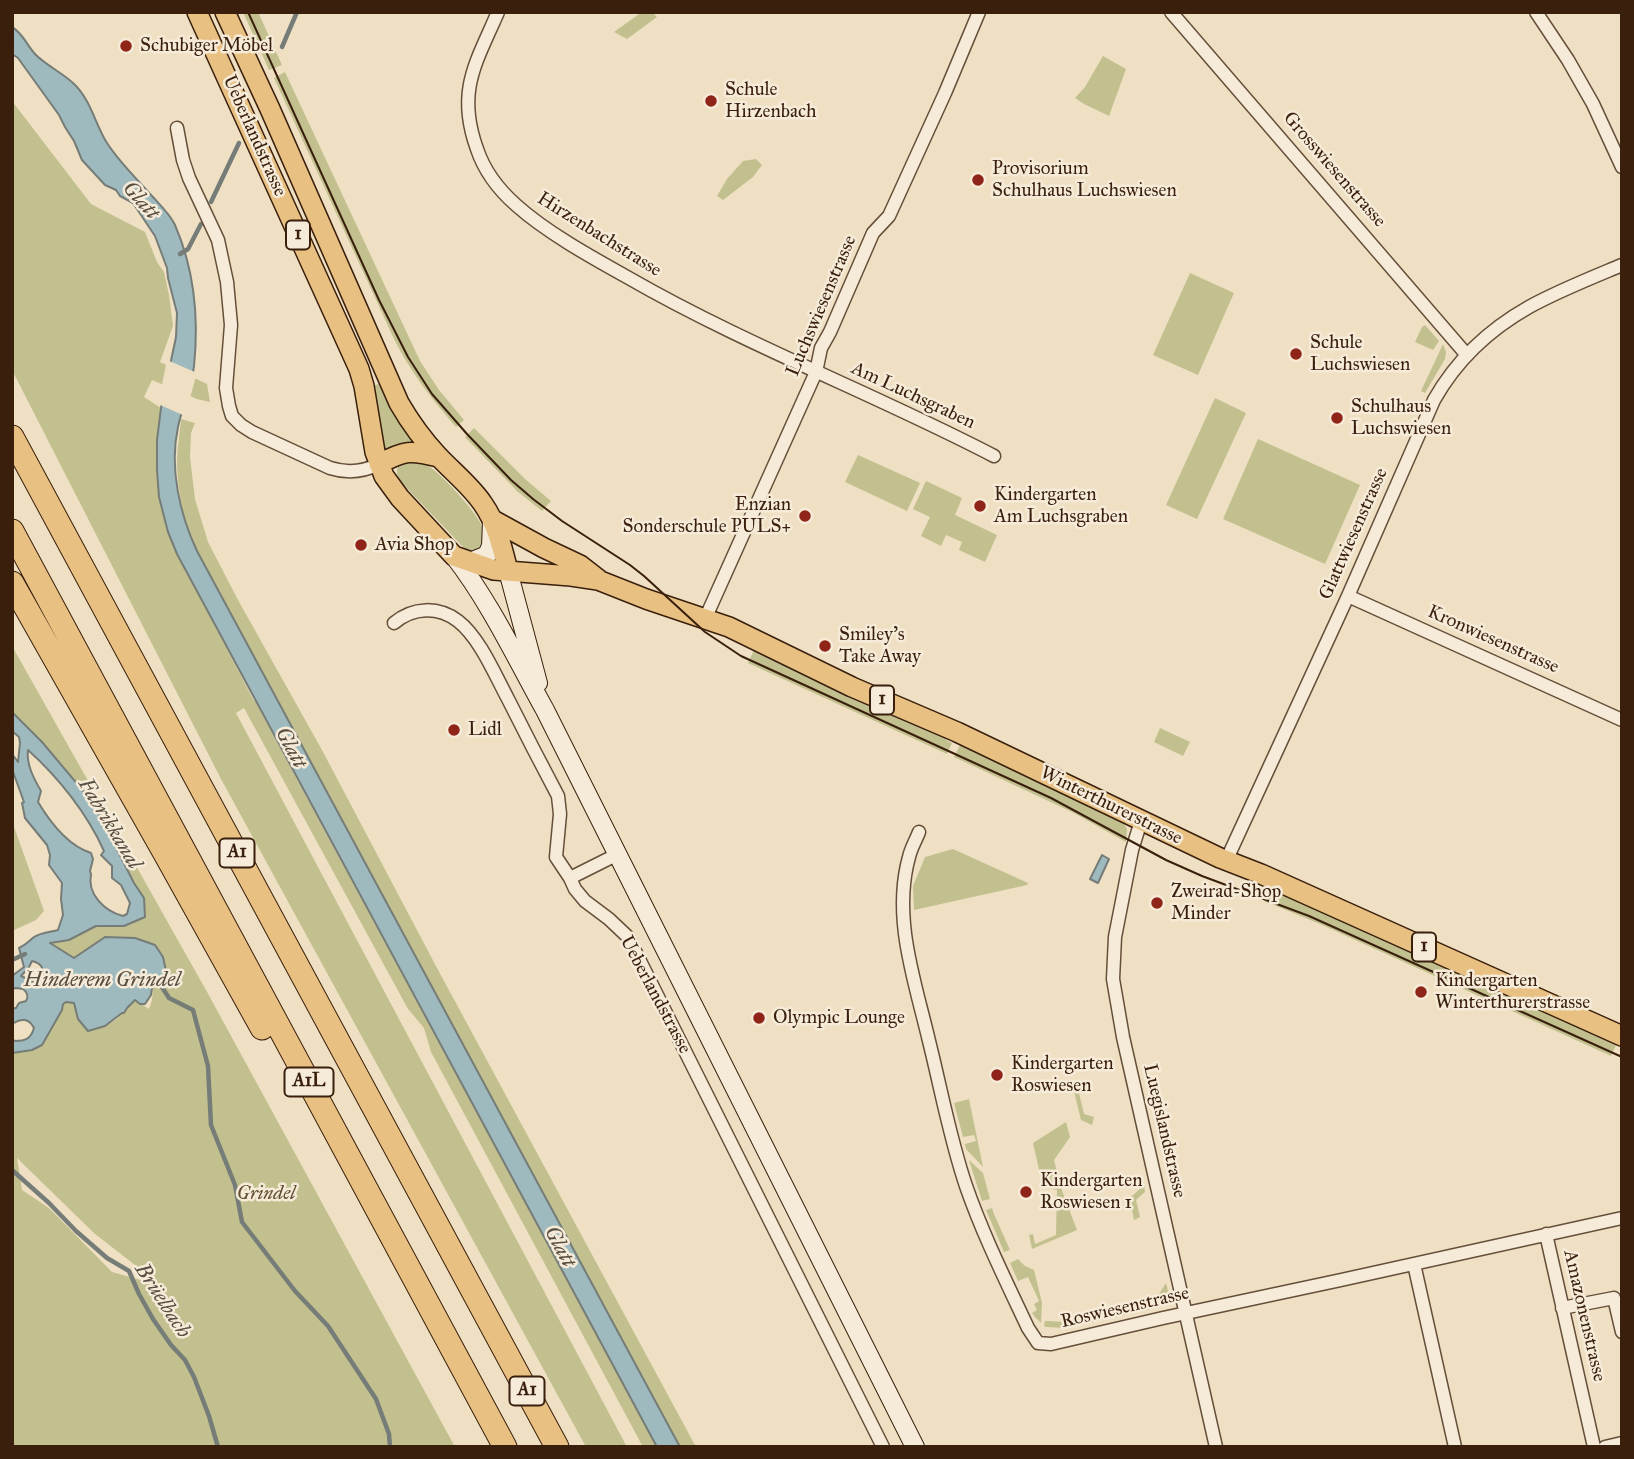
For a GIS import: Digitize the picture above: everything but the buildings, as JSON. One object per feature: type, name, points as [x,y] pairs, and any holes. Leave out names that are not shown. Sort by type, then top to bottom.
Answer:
[{"type":"highway","name":"A1","points":[[12,437],[557,1447]]},
{"type":"highway","name":"A1L","points":[[12,531],[505,1447]]},
{"type":"highway","points":[[12,583],[222,954],[487,1447]]},
{"type":"main road","name":"Ueberlandstrasse","points":[[197,12],[359,369],[371,434],[384,476],[400,498],[462,559],[492,610],[618,854],[915,1447]]},
{"type":"main road","name":"Ueberlandstrasse","points":[[225,12],[399,403],[439,457],[483,503],[492,520]]},
{"type":"main road","points":[[379,464],[403,452],[415,451],[439,457]]},
{"type":"main road","points":[[462,559],[486,555],[492,546],[492,520]]},
{"type":"main road","points":[[492,520],[501,541],[508,571]]},
{"type":"main road","name":"Winterthurerstrasse","points":[[492,520],[580,565],[598,580]]},
{"type":"main road","name":"1","points":[[462,559],[494,570],[508,571]]},
{"type":"main road","name":"Ueberlandstrasse","points":[[508,571],[545,710]]},
{"type":"main road","name":"Winterthurerstrasse","points":[[508,571],[598,580],[729,627],[852,687],[957,732],[1226,861],[1261,874],[1622,1036]]},
{"type":"street","name":"Hirzenbachstrasse","points":[[498,12],[476,62],[467,99],[477,149],[499,188],[516,205],[588,255],[690,312],[816,372]]},
{"type":"street","name":"Luchswiesenstrasse","points":[[705,619],[816,372],[821,348],[873,233],[889,216],[979,12]]},
{"type":"street","name":"Grosswiesenstrasse","points":[[1171,12],[1466,354]]},
{"type":"street","points":[[1536,12],[1593,104],[1622,167]]},
{"type":"street","points":[[177,128],[183,160],[218,240],[228,282],[230,325],[226,388],[232,416],[252,432],[330,468],[352,471],[379,464]]},
{"type":"street","name":"Glattwiesenstrasse","points":[[1226,861],[1445,380],[1466,354],[1528,307],[1622,265]]},
{"type":"street","name":"Am Luchsgraben","points":[[816,372],[877,398],[994,456]]},
{"type":"street","name":"Kronwiesenstrasse","points":[[1348,596],[1622,720]]},
{"type":"street","name":"Ueberlandstrasse","points":[[394,623],[415,611],[426,609],[440,612],[458,621],[484,652],[558,796],[560,814],[556,857],[584,901],[628,937],[883,1447]]},
{"type":"street","name":"Luegislandstrasse","points":[[1141,821],[1132,850],[1115,937],[1113,979],[1123,1037],[1216,1447]]},
{"type":"street","name":"Roswiesenstrasse","points":[[919,832],[909,856],[903,890],[903,916],[909,958],[961,1170],[978,1219],[1028,1328],[1038,1343],[1051,1344],[1622,1218]]},
{"type":"street","points":[[570,878],[618,854]]},
{"type":"street","name":"Amazonenstrasse","points":[[1546,1234],[1594,1447]]},
{"type":"street","points":[[1414,1264],[1455,1447]]},
{"type":"street","points":[[1562,1308],[1614,1298],[1622,1332]]},
{"type":"street","points":[[1605,1447],[1622,1443]]},
{"type":"green space","points":[[243,12],[258,12],[282,65],[269,70]]},
{"type":"green space","points":[[642,12],[652,12],[657,17],[627,39],[614,32]]},
{"type":"green space","points":[[1103,56],[1126,69],[1109,116],[1075,98],[1085,87]]},
{"type":"green space","points":[[285,72],[420,361],[439,390],[464,420],[456,427],[422,385],[394,339],[274,78]]},
{"type":"green space","points":[[12,101],[91,204],[145,232],[164,272],[173,326],[160,362],[207,384],[210,402],[152,380],[144,397],[161,408],[158,482],[164,518],[177,554],[657,1447],[643,1447],[431,1052],[424,1028],[408,1009],[244,708],[236,713],[627,1447],[586,1447],[221,779],[12,370]]},
{"type":"green space","points":[[756,159],[762,165],[753,177],[723,200],[717,196],[727,179],[743,161]]},
{"type":"green space","points":[[1190,273],[1234,293],[1198,375],[1153,355]]},
{"type":"green space","points":[[1425,325],[1439,341],[1433,350],[1415,342]]},
{"type":"green space","points":[[1443,344],[1445,359],[1425,393],[1421,391]]},
{"type":"green space","points":[[381,383],[413,444],[386,450],[373,386]]},
{"type":"green space","points":[[1215,398],[1246,413],[1197,519],[1166,505]]},
{"type":"green space","points":[[181,419],[195,423],[191,433],[190,457],[195,499],[208,542],[696,1447],[680,1447],[197,551],[185,520],[179,486],[177,458]]},
{"type":"green space","points":[[474,428],[551,501],[542,511],[517,491],[465,437]]},
{"type":"green space","points":[[1258,439],[1360,485],[1325,564],[1223,519]]},
{"type":"green space","points":[[858,455],[920,483],[907,511],[845,482]]},
{"type":"green space","points":[[405,459],[420,461],[429,466],[457,493],[481,524],[484,533],[483,548],[474,551],[464,548],[399,480],[398,468]]},
{"type":"green space","points":[[926,481],[962,498],[955,515],[997,535],[985,562],[959,550],[962,542],[946,535],[941,546],[921,536],[930,517],[913,509]]},
{"type":"green space","name":"Grindel","points":[[12,646],[206,990],[455,1447],[12,1447],[12,1053],[32,1050],[66,1002],[74,1003],[78,1019],[88,1031],[117,1019],[135,1000],[149,1009],[153,988],[166,971],[105,937],[73,958],[49,942],[69,940],[96,926],[124,926],[144,898],[91,802],[60,761],[12,712]],"holes":[[[17,1158],[95,1234],[162,1286],[112,1272],[49,1208],[22,1190]]]},
{"type":"green space","points":[[755,648],[898,717],[947,736],[946,740],[952,743],[947,754],[748,663]]},
{"type":"green space","points":[[1160,728],[1190,742],[1183,756],[1154,742]]},
{"type":"green space","points":[[961,743],[1122,821],[1127,829],[1126,842],[1072,812],[954,757]]},
{"type":"green space","points":[[12,821],[44,911],[36,920],[12,931]]},
{"type":"green space","points":[[953,849],[1028,883],[914,910],[913,886],[925,857]]},
{"type":"green space","points":[[1260,883],[1611,1039],[1610,1042],[1616,1045],[1611,1056],[1264,901],[1268,889],[1259,886]]},
{"type":"green space","points":[[1077,1085],[1084,1114],[1094,1117],[1092,1125],[1081,1120],[1073,1087]]},
{"type":"green space","points":[[969,1099],[983,1167],[966,1149],[965,1144],[976,1141],[974,1135],[963,1137],[954,1103]]},
{"type":"green space","points":[[1066,1122],[1070,1137],[1054,1160],[1077,1230],[1032,1249],[1029,1235],[1033,1234],[1035,1244],[1056,1235],[1057,1190],[1043,1187],[1033,1143]]},
{"type":"green space","points":[[969,1160],[983,1173],[990,1199],[982,1201]]},
{"type":"green space","points":[[1144,1185],[1145,1192],[1136,1200],[1140,1217],[1134,1220],[1130,1198]]},
{"type":"green space","points":[[992,1208],[1010,1250],[1004,1252],[986,1210]]},
{"type":"green space","points":[[1018,1259],[1034,1270],[1042,1303],[1041,1323],[1032,1313],[1037,1310],[1034,1304],[1039,1301],[1028,1277],[1018,1281],[1010,1263]]},
{"type":"green space","points":[[1166,1283],[1168,1291],[1157,1308],[1065,1328],[1044,1326],[1045,1321],[1066,1322],[1154,1302]]},
{"type":"water","name":"Glatt","points":[[12,27],[36,55],[80,90],[112,150],[175,225],[191,276],[196,330],[194,366],[178,427],[175,459],[181,507],[191,537],[680,1447],[657,1447],[177,554],[159,497],[157,470],[161,408],[176,337],[177,313],[167,268],[155,236],[133,203],[105,185],[82,160],[59,115],[18,58],[12,54]]},
{"type":"water","name":"Hinderem Grindel","points":[[12,712],[42,742],[85,793],[144,898],[145,917],[124,926],[96,926],[69,940],[50,943],[74,958],[105,937],[135,938],[155,945],[163,957],[166,971],[152,988],[145,1004],[135,1000],[124,1013],[105,1026],[88,1031],[78,1019],[74,1003],[66,1002],[42,1045],[32,1050],[12,1053],[12,1039],[27,1039],[34,1028],[25,1020],[12,1024],[12,1009],[26,1001],[27,997],[23,989],[12,989],[12,976],[24,967],[19,948],[36,936],[58,930],[63,915],[62,883],[49,865],[47,845],[25,818],[24,802],[12,769],[12,754],[18,762],[20,743],[19,737],[12,731]],"holes":[[[28,750],[61,784],[89,823],[104,851],[101,855],[112,866],[112,878],[121,885],[130,903],[127,914],[123,916],[109,910],[94,895],[90,881],[93,859],[91,853],[75,845],[61,832],[38,802],[41,791],[29,766]],[[32,961],[41,966],[43,971],[41,980],[34,982],[21,976]]]},
{"type":"water","points":[[1102,855],[1109,859],[1098,883],[1090,879]]},
{"type":"pier","points":[[167,360],[197,373],[185,416],[158,404]]},
{"type":"waterway","points":[[282,47],[297,12]]},
{"type":"waterway","points":[[211,202],[239,143]]},
{"type":"waterway","points":[[180,254],[188,249],[201,224]]},
{"type":"waterway","name":"Brüelbach","points":[[12,960],[25,954]]},
{"type":"waterway","name":"Hinderem Grindel","points":[[158,981],[169,998],[193,1010],[208,1066],[211,1125],[235,1185],[242,1222],[295,1291],[328,1326],[376,1399],[389,1434],[390,1447]]},
{"type":"waterway","name":"Brüelbach","points":[[12,1170],[107,1258],[129,1271],[153,1319],[185,1360],[194,1377],[218,1447]]},
{"type":"tram line","points":[[248,12],[379,300],[408,357],[432,394],[511,480],[562,521],[630,565],[705,632],[741,656],[1051,798],[1166,860],[1309,916],[1622,1057]]},
{"type":"place","name":"Schubiger Möbel","points":[[126,46]]},
{"type":"place","name":"Schule Hirzenbach","points":[[711,101]]},
{"type":"place","name":"Provisorium Schulhaus Luchswiesen","points":[[978,180]]},
{"type":"place","name":"Schule Luchswiesen","points":[[1296,354]]},
{"type":"place","name":"Schulhaus Luchswiesen","points":[[1337,418]]},
{"type":"place","name":"Kindergarten Am Luchsgraben","points":[[980,506]]},
{"type":"place","name":"Enzian Sonderschule PULS+","points":[[805,516]]},
{"type":"place","name":"Avia Shop","points":[[361,545]]},
{"type":"place","name":"Smiley's Take Away","points":[[825,646]]},
{"type":"place","name":"Lidl","points":[[454,730]]},
{"type":"place","name":"Zweirad-Shop Minder","points":[[1157,903]]},
{"type":"place","name":"Kindergarten Winterthurerstrasse","points":[[1421,992]]},
{"type":"place","name":"Olympic Lounge","points":[[759,1018]]},
{"type":"place","name":"Kindergarten Roswiesen","points":[[997,1075]]},
{"type":"place","name":"Kindergarten Roswiesen 1","points":[[1026,1192]]},
{"type":"water label","name":"Fabrikkanal","points":[[109,824]]}]
